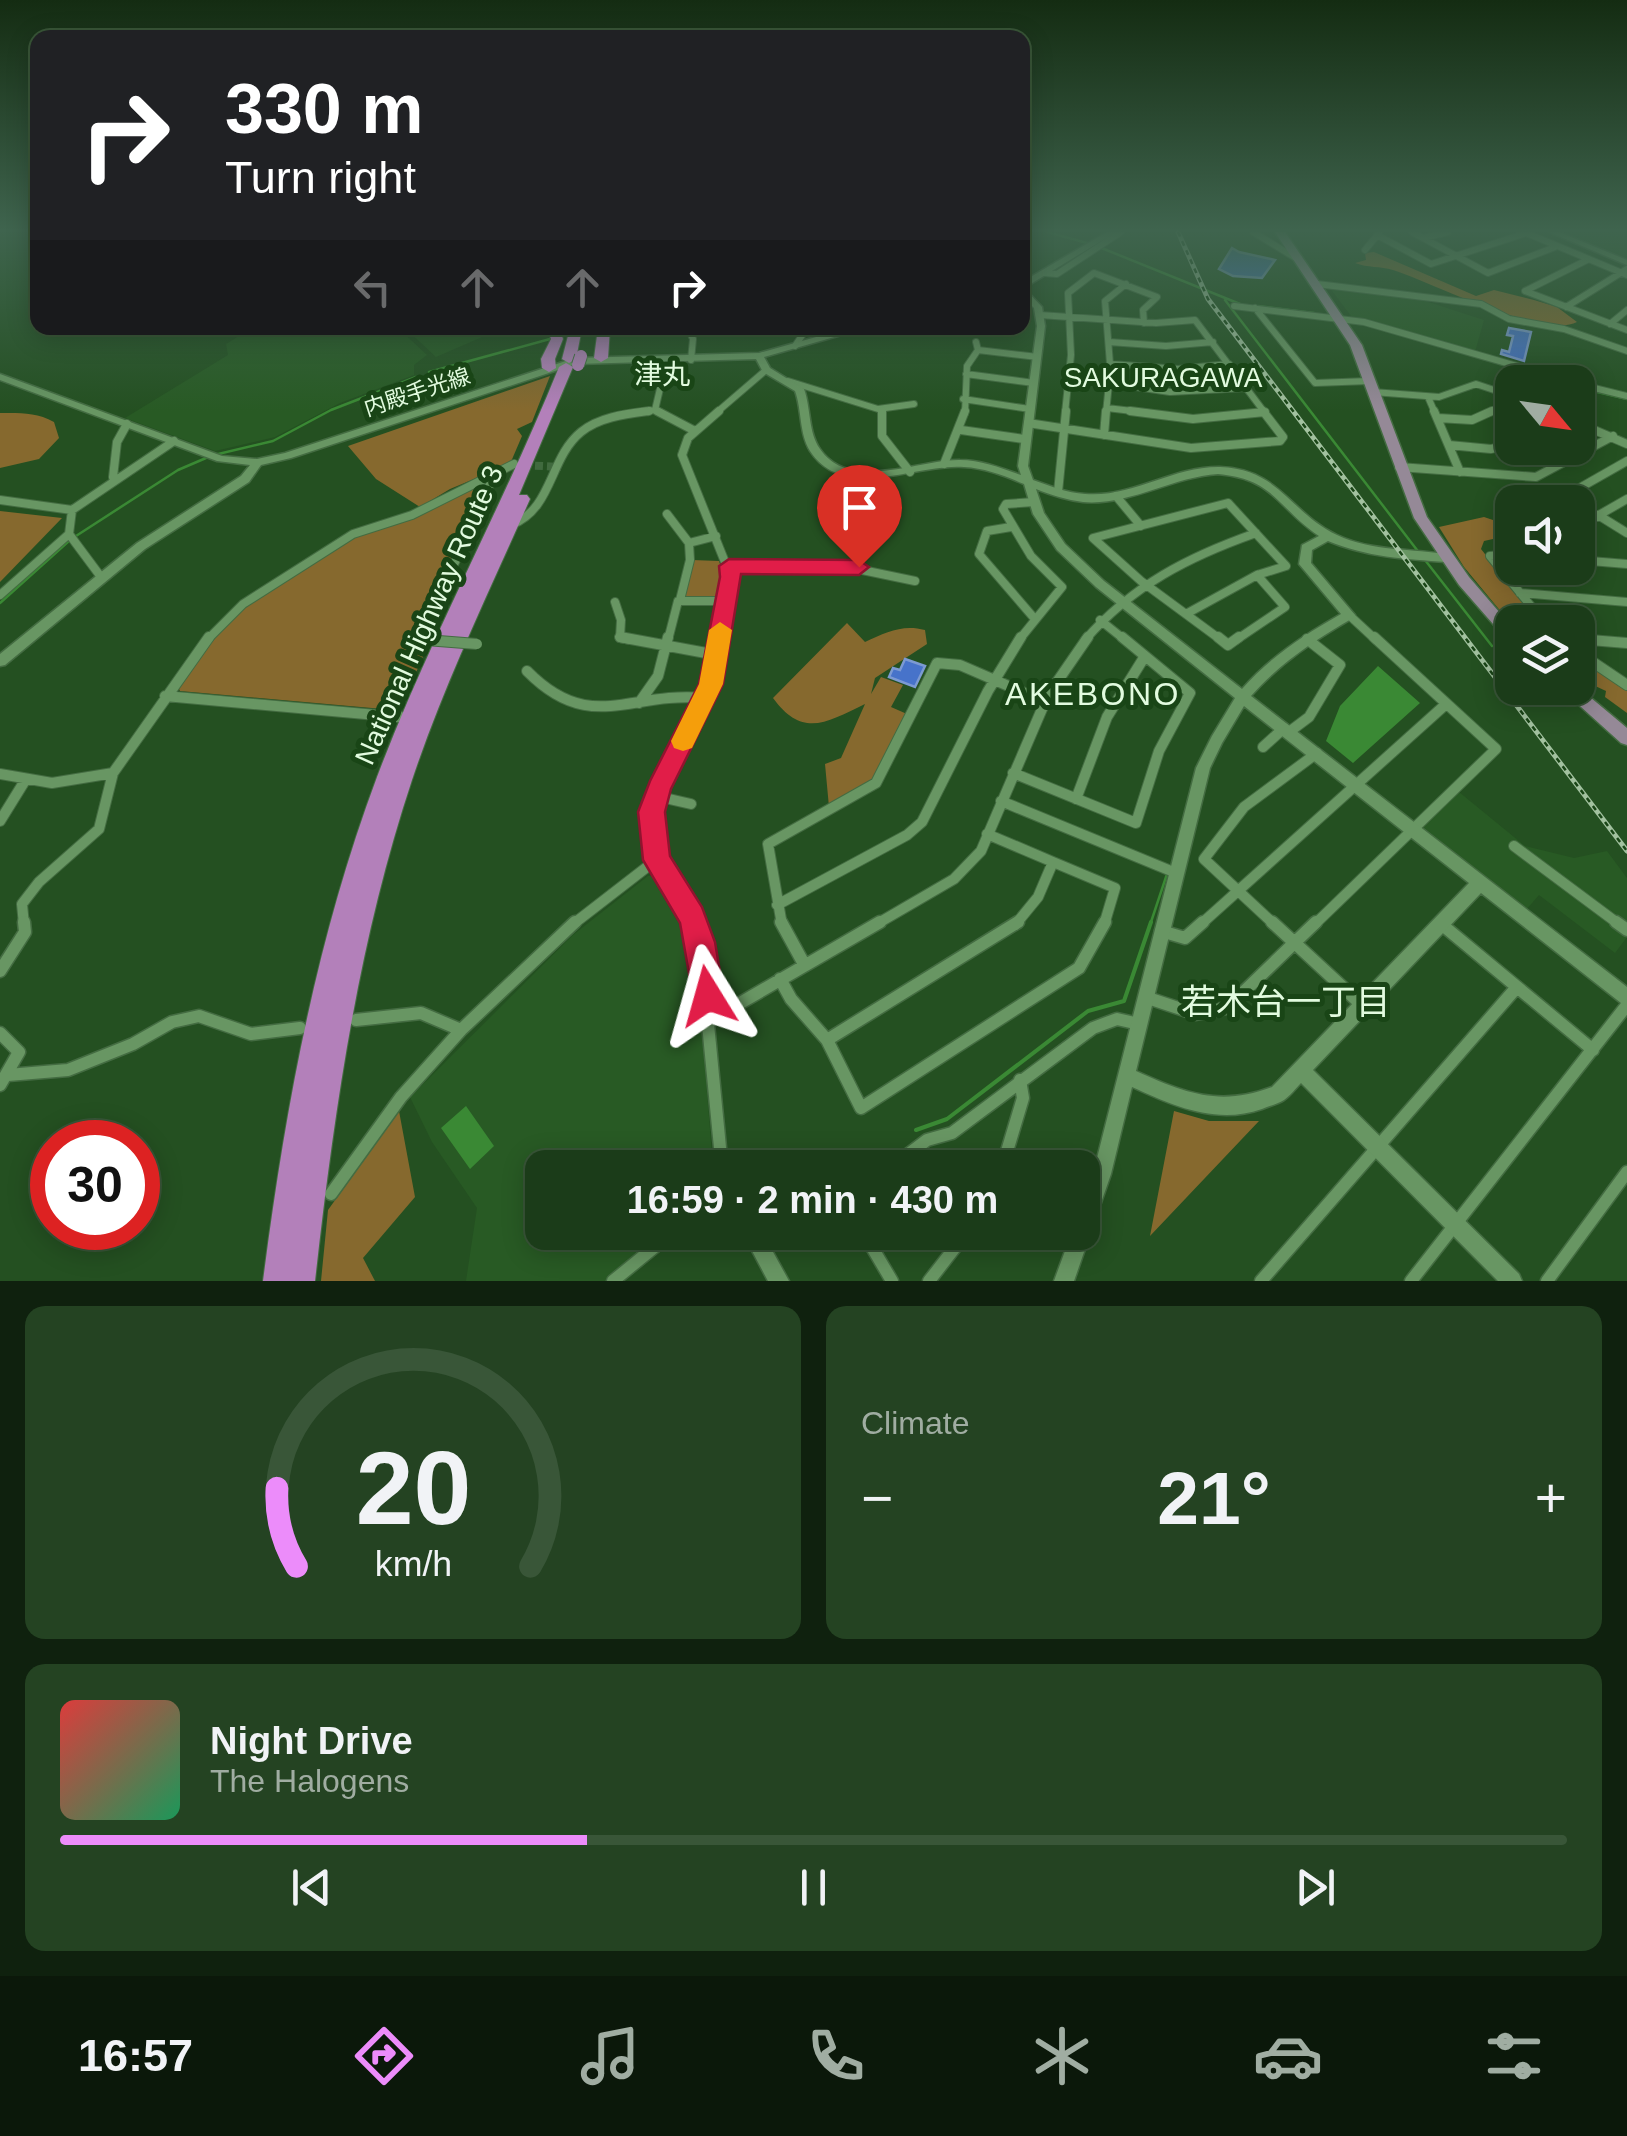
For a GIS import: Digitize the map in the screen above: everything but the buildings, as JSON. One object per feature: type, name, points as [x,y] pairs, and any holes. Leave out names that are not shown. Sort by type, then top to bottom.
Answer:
[{"type":"highway","points":[[555,335],[557,340],[548,360],[568,363]]},
{"type":"highway","name":"National Highway Route 3","points":[[301,1281],[322,1115],[366,900],[390,817],[426,718],[511,525],[574,335]]},
{"type":"highway","name":"National Highway Route 3","points":[[277,1281],[300,1117],[330,966],[360,858],[410,718],[583,335]]},
{"type":"highway","points":[[601,358],[603,335]]},
{"type":"main road","points":[[1322,292],[1341,319],[1371,386],[1421,518],[1446,558],[1495,616]]},
{"type":"main road","points":[[1589,705],[1625,735]]},
{"type":"street","points":[[1058,492],[1070,355],[1070,292]]},
{"type":"street","points":[[1117,292],[1106,301],[1110,364],[1178,369],[1230,364]]},
{"type":"street","points":[[1144,322],[1143,310],[1158,297],[1145,292]]},
{"type":"street","points":[[1376,292],[1440,296],[1481,304],[1508,319],[1564,329],[1627,351]]},
{"type":"street","points":[[1526,292],[1627,330]]},
{"type":"street","points":[[1566,307],[1591,292]]},
{"type":"street","points":[[1030,296],[1040,315],[1038,357],[1024,440],[1026,480],[1034,502],[1062,546],[1121,600],[1241,696],[1627,997]]},
{"type":"street","points":[[1234,306],[1364,322],[1513,365]]},
{"type":"street","points":[[1254,308],[1315,382],[1428,396],[1448,396],[1476,384],[1495,392]]},
{"type":"street","points":[[1610,324],[1627,310]]},
{"type":"street","points":[[1028,423],[1191,448],[1280,441],[1283,437],[1195,320],[1144,322],[1040,315]]},
{"type":"street","points":[[691,335],[691,360]]},
{"type":"street","points":[[794,346],[803,335]]},
{"type":"street","name":"内殿手光線","points":[[0,377],[221,459],[257,462],[308,450],[568,363],[601,358],[691,360],[759,356],[832,335]]},
{"type":"street","points":[[1109,342],[1166,346],[1212,342]]},
{"type":"street","points":[[944,464],[965,417],[966,374],[977,346],[1038,357]]},
{"type":"street","points":[[759,356],[766,370],[788,381],[882,410],[914,404]]},
{"type":"street","points":[[654,410],[663,376],[661,359]]},
{"type":"street","points":[[721,1150],[704,958],[692,917],[656,860],[652,838],[656,796],[704,698],[717,654],[729,566],[684,465],[684,446],[695,431],[766,370]]},
{"type":"street","points":[[966,374],[1034,383]]},
{"type":"street","points":[[788,381],[804,400],[808,438],[822,458],[845,471],[878,476],[944,464],[973,464],[1087,498],[1116,496],[1200,471],[1234,472],[1280,491],[1328,536],[1388,552],[1446,558]]},
{"type":"street","points":[[1104,435],[1109,384],[1170,392],[1246,388]]},
{"type":"street","points":[[1595,388],[1627,396]]},
{"type":"street","points":[[1428,396],[1460,472]]},
{"type":"street","points":[[964,399],[1030,409]]},
{"type":"street","points":[[1107,408],[1193,419],[1265,412]]},
{"type":"street","points":[[1438,418],[1472,420],[1495,408]]},
{"type":"street","points":[[511,525],[527,520],[575,435],[608,418],[654,410],[695,431]]},
{"type":"street","points":[[882,410],[882,436],[910,472]]},
{"type":"street","points":[[113,477],[114,450],[119,433],[127,424]]},
{"type":"street","points":[[1595,429],[1627,444]]},
{"type":"street","points":[[961,430],[1024,440]]},
{"type":"street","points":[[1399,467],[1536,477],[1613,436]]},
{"type":"street","points":[[0,595],[69,534],[72,510],[113,477],[140,466],[174,441]]},
{"type":"street","points":[[1449,444],[1495,447]]},
{"type":"street","points":[[1585,485],[1627,461]]},
{"type":"street","points":[[0,661],[163,530],[232,488],[257,462]]},
{"type":"street","points":[[0,971],[25,932],[20,914],[29,893],[99,829],[113,773],[213,632],[267,586],[353,534],[412,515],[514,464]]},
{"type":"street","points":[[477,644],[420,638],[495,473]]},
{"type":"street","points":[[859,567],[867,505],[878,476]]},
{"type":"street","points":[[1116,496],[1141,526]]},
{"type":"street","points":[[1595,517],[1627,499]]},
{"type":"street","points":[[0,500],[72,510]]},
{"type":"street","points":[[777,905],[922,822],[992,680],[1034,618],[1062,588],[1031,556],[1002,509],[1006,504],[1034,502]]},
{"type":"street","points":[[1186,614],[1243,577],[1286,566],[1228,503],[1093,538],[1146,584],[1228,646],[1286,606],[1256,574]]},
{"type":"street","points":[[639,703],[658,676],[669,646],[690,560],[689,543],[667,514]]},
{"type":"street","points":[[1598,515],[1627,533]]},
{"type":"street","points":[[1011,527],[987,531],[978,554],[1034,618]]},
{"type":"street","points":[[711,1020],[954,879],[981,851],[1043,700],[1072,653],[1100,620],[1121,600],[1208,546],[1256,533]]},
{"type":"street","points":[[69,534],[101,577]]},
{"type":"street","points":[[689,543],[716,536]]},
{"type":"street","points":[[1145,997],[1187,1015],[1210,1016],[1228,1008],[1496,749],[1349,616],[1305,564],[1306,548],[1328,536]]},
{"type":"street","points":[[1595,561],[1627,564]]},
{"type":"street","points":[[729,566],[859,567],[915,581]]},
{"type":"street","points":[[1514,585],[1530,605]]},
{"type":"street","points":[[1520,593],[1627,602]]},
{"type":"street","points":[[680,600],[725,601]]},
{"type":"street","points":[[615,602],[621,620],[620,638],[717,654]]},
{"type":"street","points":[[1064,1281],[1102,1174],[1203,768],[1241,696],[1276,661],[1307,638],[1349,616]]},
{"type":"street","points":[[1013,773],[1136,823],[1159,751],[1190,694],[1100,620]]},
{"type":"street","points":[[1263,748],[1309,716],[1340,665],[1307,638]]},
{"type":"street","points":[[1595,640],[1627,643]]},
{"type":"street","points":[[1076,799],[1106,717],[1145,656]]},
{"type":"street","points":[[804,964],[778,917],[768,844],[876,783],[937,663],[960,666],[1043,700]]},
{"type":"street","points":[[1595,664],[1627,686]]},
{"type":"street","points":[[526,671],[536,685],[576,706],[614,708],[686,696],[704,698]]},
{"type":"street","points":[[166,696],[410,718]]},
{"type":"street","points":[[1162,931],[1185,938],[1445,705]]},
{"type":"street","points":[[1317,753],[1244,807],[1204,858],[1363,1006]]},
{"type":"street","points":[[0,774],[52,783],[113,773]]},
{"type":"street","points":[[0,820],[26,779]]},
{"type":"street","points":[[656,796],[691,804]]},
{"type":"street","points":[[1001,801],[1176,873]]},
{"type":"street","points":[[780,979],[791,999],[827,1040],[862,1108],[1079,968],[1101,934],[1115,888],[988,834]]},
{"type":"street","points":[[1514,846],[1627,930]]},
{"type":"street","points":[[331,1194],[401,1097],[461,1030],[580,916],[656,860]]},
{"type":"street","points":[[827,1040],[1014,927],[1042,894],[1053,861]]},
{"type":"street","points":[[1126,1075],[1196,1106],[1255,1104],[1278,1094],[1480,882]]},
{"type":"street","points":[[1440,924],[1593,1050]]},
{"type":"street","points":[[1261,1281],[1516,988]]},
{"type":"street","points":[[1411,1281],[1627,1005]]},
{"type":"street","points":[[356,1020],[404,1012],[432,1013],[461,1030]]},
{"type":"street","points":[[4,1080],[68,1070],[121,1050],[172,1022],[199,1016],[251,1034],[300,1028]]},
{"type":"street","points":[[911,1150],[927,1140],[952,1133],[1093,1028],[1116,1019],[1139,1024]]},
{"type":"street","points":[[0,1033],[16,1044],[19,1052],[4,1080]]},
{"type":"street","points":[[1302,1071],[1512,1281]]},
{"type":"street","points":[[1008,1150],[1024,1098],[1020,1080]]},
{"type":"street","points":[[1547,1281],[1627,1172]]},
{"type":"street","points":[[613,1281],[651,1250]]},
{"type":"street","points":[[760,1250],[774,1279]]},
{"type":"street","points":[[874,1250],[892,1281]]},
{"type":"street","points":[[929,1281],[956,1250]]},
{"type":"shaded area","points":[[1333,292],[1416,298],[1484,320],[1475,352],[1351,316]]},
{"type":"shaded area","points":[[1448,292],[1476,296],[1501,292],[1557,307],[1577,322],[1540,323]]},
{"type":"shaded area","points":[[241,335],[406,335],[427,355],[414,365],[414,375],[340,403],[275,437],[215,451],[125,418],[228,355],[226,344]]},
{"type":"shaded area","points":[[412,335],[487,335],[436,357]]},
{"type":"shaded area","points":[[550,376],[532,422],[517,429],[522,436],[510,464],[450,489],[420,507],[376,479],[348,446]]},
{"type":"shaded area","points":[[0,413],[47,419],[54,422],[59,438],[39,459],[0,468]]},
{"type":"shaded area","points":[[488,482],[416,641],[429,643],[403,702],[389,703],[383,709],[180,691],[178,687],[213,637],[278,582],[344,543]]},
{"type":"shaded area","points":[[0,511],[62,518],[0,582]]},
{"type":"shaded area","points":[[1484,517],[1495,521],[1495,539],[1484,541],[1481,549],[1495,567],[1495,585],[1510,585],[1525,605],[1495,605],[1464,567],[1439,527]]},
{"type":"shaded area","points":[[692,560],[719,561],[724,576],[720,596],[683,598]]},
{"type":"shaded area","points":[[847,623],[865,642],[909,628],[925,630],[927,644],[875,678],[871,694],[881,677],[903,685],[891,707],[907,714],[875,777],[829,807],[825,764],[841,758],[865,704],[827,721],[805,723],[784,711],[773,698]]},
{"type":"shaded area","points":[[1378,666],[1420,703],[1353,763],[1326,741],[1340,706]]},
{"type":"shaded area","points":[[1595,667],[1627,689],[1627,713],[1605,697],[1606,691],[1595,686]]},
{"type":"shaded area","points":[[1459,792],[1525,846],[1574,858],[1607,851],[1627,878],[1627,937],[1615,953],[1539,895],[1526,910],[1425,831],[1423,827]]},
{"type":"shaded area","points":[[658,875],[686,925],[697,968],[712,1150],[525,1150],[525,1250],[644,1250],[607,1281],[466,1281],[477,1208],[432,1142],[410,1097],[573,935],[648,876]]},
{"type":"shaded area","points":[[466,1106],[494,1146],[470,1169],[441,1128]]},
{"type":"shaded area","points":[[399,1111],[415,1197],[363,1258],[375,1281],[321,1281],[328,1210]]},
{"type":"shaded area","points":[[1174,1111],[1209,1121],[1259,1121],[1150,1236]]},
{"type":"waterway","points":[[1210,292],[1240,304]]},
{"type":"waterway","points":[[1225,300],[1417,550]]},
{"type":"waterway","points":[[1258,306],[1314,313]]},
{"type":"waterway","points":[[429,372],[550,339]]},
{"type":"waterway","points":[[214,455],[273,441],[331,410],[416,377]]},
{"type":"waterway","points":[[1595,392],[1627,399]]},
{"type":"waterway","points":[[76,536],[178,470],[206,458]]},
{"type":"waterway","points":[[0,603],[70,540]]},
{"type":"waterway","points":[[1425,560],[1492,646]]},
{"type":"waterway","points":[[1151,922],[1167,874]]},
{"type":"waterway","points":[[916,1130],[947,1119],[1088,1011],[1124,1001],[1151,922]]},
{"type":"tunnel","points":[[523,465],[561,467]]},
{"type":"railway","points":[[1205,292],[1627,851]]},
{"type":"slow traffic","points":[[683,741],[711,684],[720,630]]},
{"type":"district","name":"津丸","points":[[662,374]]},
{"type":"district","name":"SAKURAGAWA","points":[[1163,377]]},
{"type":"district","name":"AKEBONO","points":[[1093,694]]},
{"type":"district","name":"若木台一丁目","points":[[1286,1001]]},
{"type":"route","points":[[708,996],[692,917],[656,860],[652,812],[659,789],[711,684],[731,577],[729,566],[859,567]]}]
